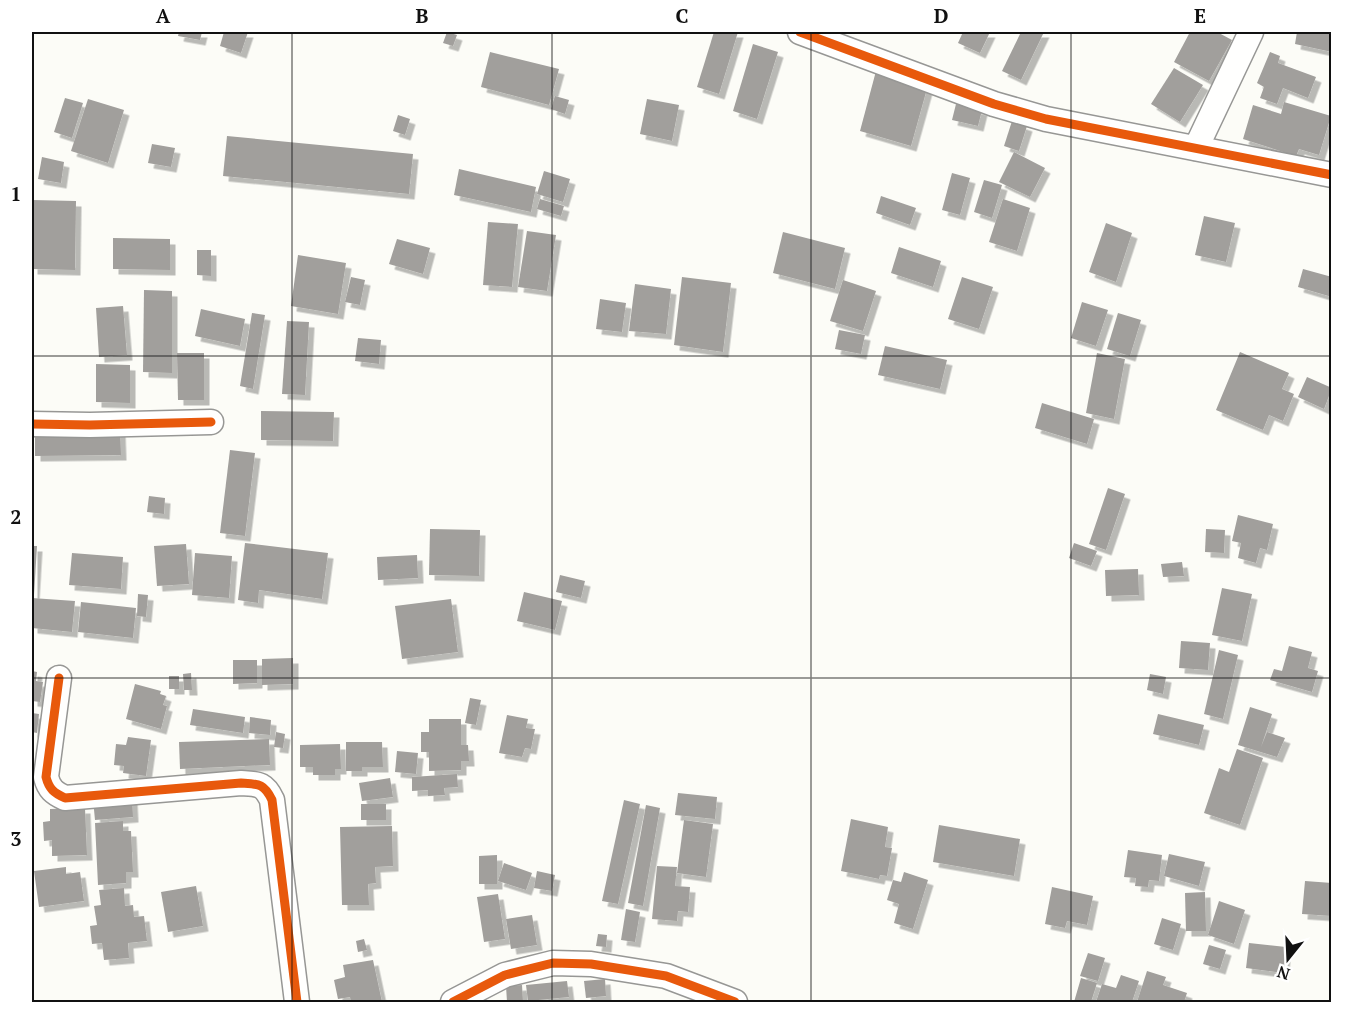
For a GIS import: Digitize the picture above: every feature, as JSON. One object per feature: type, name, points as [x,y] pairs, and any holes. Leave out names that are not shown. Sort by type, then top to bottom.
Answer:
[{"type":"street","points":[[800,32],[994,104],[1046,119],[1332,175]]},
{"type":"street","points":[[1196,148],[1251,32]]},
{"type":"street","points":[[32,423],[90,425],[212,422]]},
{"type":"street","points":[[59,678],[46,777],[49,787],[57,794],[65,798],[241,783],[257,783],[267,789],[272,800],[297,1002]]},
{"type":"street","points":[[453,1002],[505,975],[553,963],[591,964],[666,976],[735,1002]]},
{"type":"building","points":[[179,32],[202,32],[200,40],[178,36]]},
{"type":"building","points":[[224,32],[248,32],[241,53],[220,46]]},
{"type":"building","points":[[447,32],[457,35],[453,46],[443,43]]},
{"type":"building","points":[[714,32],[738,32],[719,94],[697,87]]},
{"type":"building","points":[[963,32],[990,32],[980,53],[958,43]]},
{"type":"building","points":[[1021,32],[1044,32],[1021,80],[1002,71]]},
{"type":"building","points":[[1190,32],[1217,32],[1232,40],[1209,81],[1174,62]]},
{"type":"building","points":[[1297,32],[1332,32],[1332,52],[1295,44]]},
{"type":"building","points":[[753,44],[778,52],[757,119],[733,111]]},
{"type":"building","points":[[490,52],[559,69],[549,105],[481,87]]},
{"type":"building","points":[[1270,52],[1280,56],[1278,63],[1316,77],[1308,98],[1283,88],[1277,104],[1260,98],[1264,87],[1257,83]]},
{"type":"building","points":[[1174,68],[1203,85],[1180,122],[1151,104]]},
{"type":"building","points":[[876,71],[928,85],[911,146],[860,131]]},
{"type":"building","points":[[555,96],[569,100],[565,114],[551,109]]},
{"type":"building","points":[[65,98],[83,103],[72,138],[54,132]]},
{"type":"building","points":[[88,99],[124,110],[108,163],[71,151]]},
{"type":"building","points":[[647,99],[679,105],[672,141],[640,134]]},
{"type":"building","points":[[1284,102],[1331,116],[1319,155],[1299,149],[1296,156],[1243,139],[1253,105],[1281,114]]},
{"type":"building","points":[[956,104],[982,110],[978,126],[952,120]]},
{"type":"building","points":[[398,115],[410,119],[405,135],[393,131]]},
{"type":"building","points":[[1012,121],[1027,126],[1019,151],[1004,146]]},
{"type":"building","points":[[227,136],[413,154],[409,194],[223,176]]},
{"type":"building","points":[[152,144],[175,148],[171,167],[148,163]]},
{"type":"building","points":[[1014,152],[1045,168],[1030,197],[999,182]]},
{"type":"building","points":[[42,157],[64,162],[61,183],[38,179]]},
{"type":"building","points":[[459,169],[536,187],[531,212],[454,195]]},
{"type":"building","points":[[544,171],[570,179],[563,202],[537,194]]},
{"type":"building","points":[[952,173],[970,178],[960,215],[942,210]]},
{"type":"building","points":[[984,180],[1002,185],[992,218],[974,212]]},
{"type":"building","points":[[881,196],[916,208],[910,225],[876,213]]},
{"type":"building","points":[[540,199],[564,206],[561,216],[537,209]]},
{"type":"building","points":[[1003,199],[1030,208],[1017,251],[989,242]]},
{"type":"building","points":[[32,200],[76,201],[75,270],[32,269]]},
{"type":"building","points":[[1204,216],[1235,223],[1226,262],[1195,255]]},
{"type":"building","points":[[488,222],[518,224],[512,287],[483,285]]},
{"type":"building","points":[[1106,223],[1132,233],[1116,282],[1089,272]]},
{"type":"building","points":[[527,231],[556,235],[547,291],[518,287]]},
{"type":"building","points":[[783,232],[845,248],[835,289],[773,273]]},
{"type":"building","points":[[113,238],[170,239],[170,270],[113,269]]},
{"type":"building","points":[[397,239],[430,248],[423,274],[389,264]]},
{"type":"building","points":[[899,247],[941,261],[933,287],[891,273]]},
{"type":"building","points":[[197,250],[211,250],[211,276],[197,275]]},
{"type":"building","points":[[298,255],[346,263],[338,314],[291,306]]},
{"type":"building","points":[[1303,269],[1332,277],[1332,297],[1298,287]]},
{"type":"building","points":[[351,277],[365,280],[360,305],[345,302]]},
{"type":"building","points":[[682,277],[731,283],[723,352],[674,345]]},
{"type":"building","points":[[962,277],[993,287],[979,329],[948,319]]},
{"type":"building","points":[[843,280],[876,291],[863,331],[830,321]]},
{"type":"building","points":[[635,284],[671,289],[666,334],[629,331]]},
{"type":"building","points":[[144,290],[172,291],[172,373],[143,372]]},
{"type":"building","points":[[600,299],[626,303],[622,332],[596,329]]},
{"type":"building","points":[[1082,302],[1108,310],[1096,346],[1071,338]]},
{"type":"building","points":[[123,306],[127,355],[99,357],[96,308]]},
{"type":"building","points":[[201,309],[245,319],[240,346],[195,336]]},
{"type":"building","points":[[252,313],[265,315],[253,389],[240,386]]},
{"type":"building","points":[[1118,313],[1141,320],[1130,356],[1107,349]]},
{"type":"building","points":[[287,321],[309,322],[305,395],[282,394]]},
{"type":"building","points":[[839,330],[865,335],[861,354],[835,349]]},
{"type":"building","points":[[358,338],[381,340],[379,364],[355,361]]},
{"type":"building","points":[[885,346],[947,360],[940,389],[878,375]]},
{"type":"building","points":[[1240,352],[1289,373],[1282,389],[1294,394],[1283,421],[1269,415],[1263,430],[1216,410]]},
{"type":"building","points":[[177,353],[204,353],[204,400],[178,400]]},
{"type":"building","points":[[1097,353],[1125,359],[1114,419],[1086,413]]},
{"type":"building","points":[[96,364],[130,365],[130,403],[96,402]]},
{"type":"building","points":[[1307,377],[1332,388],[1324,409],[1298,397]]},
{"type":"building","points":[[1042,403],[1094,419],[1087,444],[1035,428]]},
{"type":"building","points":[[261,411],[334,412],[333,441],[261,440]]},
{"type":"building","points":[[120,427],[121,455],[35,456],[35,428]]},
{"type":"building","points":[[230,450],[255,453],[245,536],[220,533]]},
{"type":"building","points":[[1108,488],[1125,494],[1106,550],[1089,544]]},
{"type":"building","points":[[149,496],[165,498],[164,514],[147,512]]},
{"type":"building","points":[[1238,515],[1273,524],[1267,550],[1260,548],[1256,563],[1238,558],[1241,543],[1232,541]]},
{"type":"building","points":[[430,529],[480,530],[479,576],[429,575]]},
{"type":"building","points":[[1206,529],[1225,530],[1224,553],[1205,552]]},
{"type":"building","points":[[245,543],[328,553],[322,599],[259,590],[258,603],[238,600]]},
{"type":"building","points":[[1074,543],[1097,551],[1091,566],[1069,558]]},
{"type":"building","points":[[186,544],[189,584],[157,586],[154,546]]},
{"type":"building","points":[[32,546],[37,546],[34,595],[32,595]]},
{"type":"building","points":[[72,553],[123,557],[121,589],[69,585]]},
{"type":"building","points":[[195,553],[232,556],[229,598],[192,595]]},
{"type":"building","points":[[417,555],[418,578],[378,580],[377,557]]},
{"type":"building","points":[[1182,562],[1184,576],[1163,577],[1161,564]]},
{"type":"building","points":[[1138,569],[1139,595],[1106,596],[1105,570]]},
{"type":"building","points":[[560,575],[585,581],[581,598],[556,592]]},
{"type":"building","points":[[1222,588],[1252,594],[1242,641],[1212,635]]},
{"type":"building","points":[[524,592],[562,601],[555,630],[517,621]]},
{"type":"building","points":[[138,594],[148,595],[146,617],[137,616]]},
{"type":"building","points":[[32,598],[75,601],[72,632],[32,628]]},
{"type":"building","points":[[451,599],[458,652],[402,659],[395,606]]},
{"type":"building","points":[[81,602],[136,608],[133,638],[78,632]]},
{"type":"building","points":[[1181,641],[1210,643],[1208,670],[1179,668]]},
{"type":"building","points":[[1289,646],[1312,652],[1308,668],[1318,671],[1312,692],[1270,680],[1274,669],[1282,671]]},
{"type":"building","points":[[1219,650],[1238,655],[1223,719],[1204,714]]},
{"type":"building","points":[[293,658],[293,684],[262,685],[262,659]]},
{"type":"building","points":[[233,660],[257,660],[257,683],[233,684]]},
{"type":"building","points":[[32,671],[37,672],[36,681],[43,682],[40,702],[32,701]]},
{"type":"building","points":[[191,673],[192,690],[184,690],[183,674]]},
{"type":"building","points":[[1150,674],[1166,677],[1163,694],[1147,690]]},
{"type":"building","points":[[169,676],[179,676],[179,689],[169,689]]},
{"type":"building","points":[[135,684],[161,691],[160,694],[166,696],[163,705],[167,706],[161,729],[126,719]]},
{"type":"building","points":[[470,698],[481,700],[476,725],[465,723]]},
{"type":"building","points":[[1250,707],[1272,714],[1261,747],[1267,732],[1285,738],[1277,757],[1238,745]]},
{"type":"building","points":[[193,709],[245,717],[243,733],[190,725]]},
{"type":"building","points":[[32,713],[39,714],[37,733],[32,732]]},
{"type":"building","points":[[1158,714],[1204,725],[1199,745],[1153,734]]},
{"type":"building","points":[[507,715],[528,719],[526,728],[535,729],[531,749],[525,748],[522,757],[499,753]]},
{"type":"building","points":[[250,717],[271,720],[270,735],[249,733]]},
{"type":"building","points":[[429,719],[461,719],[461,745],[468,745],[469,761],[461,761],[461,770],[429,771],[429,752],[421,752],[421,732],[429,732]]},
{"type":"building","points":[[276,732],[285,734],[283,748],[274,747]]},
{"type":"building","points":[[128,737],[151,740],[146,776],[123,773],[124,766],[114,765],[116,744],[126,745]]},
{"type":"building","points":[[269,739],[270,765],[180,769],[179,742]]},
{"type":"building","points":[[346,742],[382,742],[383,767],[362,767],[362,771],[346,771]]},
{"type":"building","points":[[340,744],[341,769],[335,769],[335,775],[313,775],[313,767],[300,767],[300,745]]},
{"type":"building","points":[[1237,749],[1263,758],[1240,825],[1204,813],[1219,768],[1229,772]]},
{"type":"building","points":[[397,751],[418,753],[416,774],[395,772]]},
{"type":"building","points":[[457,774],[458,787],[444,788],[445,795],[428,796],[428,790],[412,791],[412,777]]},
{"type":"building","points":[[390,778],[393,797],[362,801],[359,783]]},
{"type":"building","points":[[678,793],[717,797],[715,819],[675,815]]},
{"type":"building","points":[[132,797],[133,817],[95,820],[93,799]]},
{"type":"building","points":[[624,800],[640,804],[618,904],[602,901]]},
{"type":"building","points":[[361,804],[386,804],[386,820],[361,820]]},
{"type":"building","points":[[646,805],[660,808],[643,906],[628,903]]},
{"type":"building","points":[[85,808],[87,855],[52,856],[52,840],[44,841],[43,822],[50,821],[50,809]]},
{"type":"building","points":[[851,819],[888,827],[885,847],[892,848],[887,876],[880,875],[879,879],[841,871]]},
{"type":"building","points":[[684,820],[713,824],[706,877],[677,873]]},
{"type":"building","points":[[123,821],[123,831],[131,831],[133,872],[126,872],[126,883],[98,885],[95,823]]},
{"type":"building","points":[[939,825],[1020,839],[1014,876],[933,862]]},
{"type":"building","points":[[392,826],[393,866],[375,867],[376,883],[368,884],[369,905],[342,905],[340,827]]},
{"type":"building","points":[[1128,850],[1162,855],[1159,881],[1149,880],[1148,887],[1135,886],[1136,878],[1124,877]]},
{"type":"building","points":[[1169,854],[1205,862],[1199,886],[1164,876]]},
{"type":"building","points":[[497,855],[497,884],[479,884],[479,856]]},
{"type":"building","points":[[504,863],[532,873],[526,890],[498,881]]},
{"type":"building","points":[[657,866],[677,867],[675,886],[690,887],[688,912],[678,911],[677,921],[652,919]]},
{"type":"building","points":[[66,867],[66,874],[80,872],[84,901],[39,907],[34,871]]},
{"type":"building","points":[[537,871],[555,875],[552,891],[534,888]]},
{"type":"building","points":[[904,872],[928,880],[913,929],[894,923],[899,904],[887,900],[893,880],[901,882]]},
{"type":"building","points":[[1305,881],[1332,883],[1332,916],[1302,914]]},
{"type":"building","points":[[196,886],[203,926],[168,932],[161,892]]},
{"type":"building","points":[[1052,887],[1093,896],[1087,925],[1067,921],[1065,928],[1045,924]]},
{"type":"building","points":[[124,888],[125,906],[133,905],[134,917],[144,916],[147,941],[128,943],[129,958],[104,960],[102,943],[92,944],[90,926],[97,925],[94,906],[101,905],[99,890]]},
{"type":"building","points":[[1205,892],[1206,931],[1186,931],[1185,893]]},
{"type":"building","points":[[498,894],[505,939],[484,942],[477,897]]},
{"type":"building","points":[[1219,901],[1245,910],[1234,944],[1208,935]]},
{"type":"building","points":[[626,909],[640,912],[635,942],[621,940]]},
{"type":"building","points":[[532,915],[537,945],[511,949],[506,919]]},
{"type":"building","points":[[1162,918],[1181,924],[1173,950],[1154,944]]},
{"type":"building","points":[[598,934],[607,935],[606,947],[596,946]]},
{"type":"building","points":[[364,939],[367,950],[358,952],[356,941]]},
{"type":"building","points":[[1249,943],[1286,947],[1283,973],[1246,968]]},
{"type":"building","points":[[1209,945],[1226,950],[1220,969],[1203,964]]},
{"type":"building","points":[[1088,953],[1105,958],[1098,981],[1080,976]]},
{"type":"building","points":[[373,960],[382,1002],[351,1002],[350,997],[338,999],[334,980],[345,977],[343,965]]},
{"type":"building","points":[[1147,971],[1166,977],[1163,985],[1187,993],[1184,1002],[1137,1002]]},
{"type":"building","points":[[1121,975],[1139,981],[1132,1002],[1096,1002],[1102,984],[1116,988]]},
{"type":"building","points":[[1081,978],[1097,983],[1091,1002],[1074,1002]]},
{"type":"building","points":[[605,979],[606,996],[586,998],[584,981]]},
{"type":"building","points":[[567,981],[569,997],[528,1001],[526,985]]},
{"type":"building","points":[[522,985],[523,1002],[507,1002],[506,986]]},
{"type":"cycle path","points":[[800,32],[994,104],[1046,119],[1332,175]]},
{"type":"cycle path","points":[[32,424],[211,422]]},
{"type":"cycle path","points":[[59,678],[46,777],[50,788],[61,796],[65,798],[241,783],[256,784],[266,790],[272,800],[297,1002]]},
{"type":"cycle path","points":[[453,1002],[505,975],[553,963],[591,964],[666,976],[735,1002]]}]
